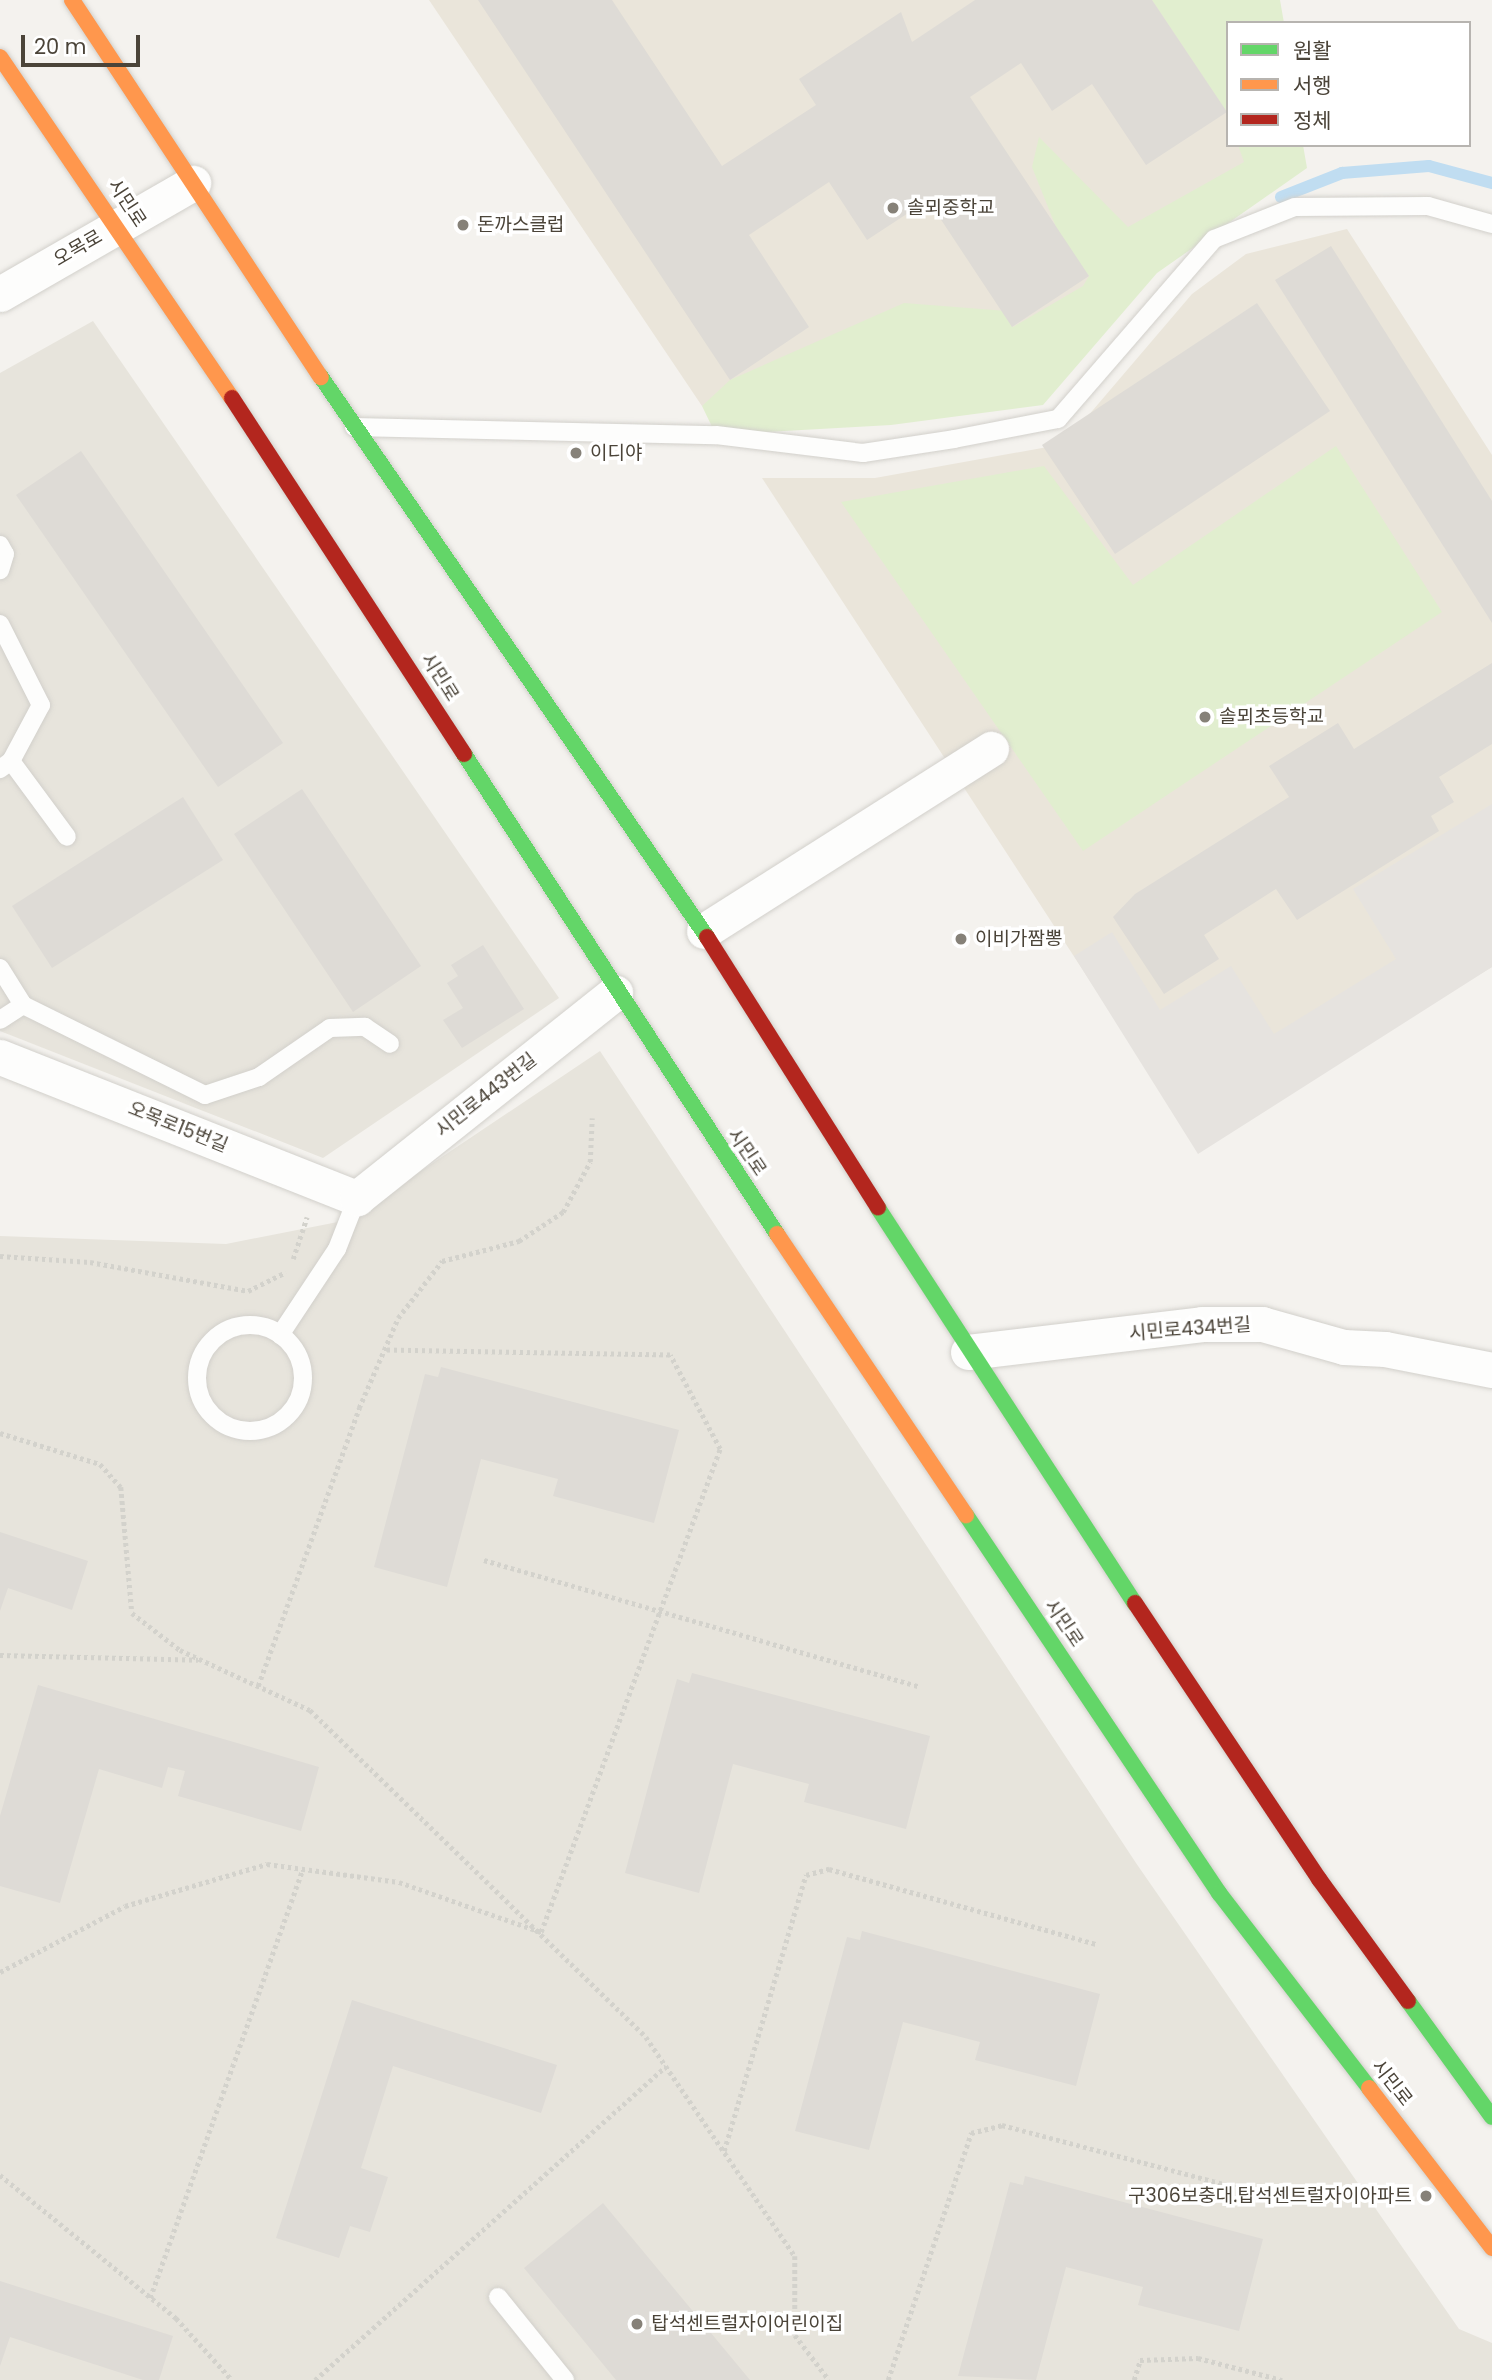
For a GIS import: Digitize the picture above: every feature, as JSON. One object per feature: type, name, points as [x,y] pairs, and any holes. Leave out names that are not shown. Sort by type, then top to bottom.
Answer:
[{"type":"main road","points":[[72,0],[354,427],[704,931],[968,1352],[1320,1879],[1492,2117]]},
{"type":"main road","name":"시민로","points":[[0,57],[321,528],[615,993],[1219,1893],[1492,2248]]},
{"type":"street","name":"오목로","points":[[0,293],[193,183]]},
{"type":"street","points":[[704,931],[991,749]]},
{"type":"street","name":"시민로443번길","points":[[357,1198],[615,993]]},
{"type":"street","name":"오목로15번길","points":[[0,1057],[357,1198]]},
{"type":"street","name":"시민로434번길","points":[[968,1352],[1202,1324],[1262,1324],[1344,1347],[1492,1370]]},
{"type":"lane","points":[[354,427],[716,435],[863,453],[954,439],[1058,419],[1214,239],[1295,207],[1428,206],[1492,224]]},
{"type":"lane","points":[[0,545],[5,554],[0,570]]},
{"type":"lane","points":[[0,624],[41,705],[5,765],[67,837]]},
{"type":"lane","points":[[0,968],[23,1005],[205,1095],[259,1077],[330,1028],[365,1027],[390,1044]]},
{"type":"lane","points":[[0,1020],[23,1005]]},
{"type":"lane","points":[[281,1335],[337,1249],[357,1198]]},
{"type":"lane","points":[[246,1326],[281,1335],[300,1361],[303,1379],[293,1410],[281,1422],[249,1432],[217,1420],[205,1406],[197,1372],[213,1340],[246,1326]]},
{"type":"lane","points":[[498,2297],[565,2380]]},
{"type":"path","points":[[258,1686],[398,1318],[443,1261],[519,1241],[563,1212],[590,1162],[592,1118]]},
{"type":"path","points":[[0,1256],[90,1262],[248,1291],[289,1270],[318,1183]]},
{"type":"path","points":[[385,1350],[670,1355],[720,1449],[541,1932]]},
{"type":"path","points":[[0,1433],[100,1464],[121,1487],[132,1613],[203,1661],[310,1710],[646,2036],[795,2256],[796,2335],[829,2380]]},
{"type":"path","points":[[484,1560],[918,1686]]},
{"type":"path","points":[[0,1655],[203,1661]]},
{"type":"path","points":[[0,1972],[125,1906],[267,1864],[399,1882],[541,1932]]},
{"type":"path","points":[[150,2298],[303,1869]]},
{"type":"path","points":[[724,2151],[806,1875],[829,1869],[1096,1944]]},
{"type":"path","points":[[315,2380],[666,2066]]},
{"type":"path","points":[[888,2380],[971,2133],[1002,2125],[1262,2194]]},
{"type":"path","points":[[0,2175],[176,2318],[232,2380]]},
{"type":"path","points":[[1134,2380],[1140,2360],[1198,2358],[1282,2380]]},
{"type":"shaded area","name":"솔뫼중학교","points":[[429,0],[1179,0],[1226,67],[1226,147],[1277,147],[1141,256],[1022,397],[847,413],[702,406]]},
{"type":"shaded area","name":"솔뫼초등학교","points":[[1347,229],[1492,455],[1492,967],[1195,1142],[762,478],[875,478],[1064,444],[1192,294],[1246,254]]},
{"type":"shaded area","points":[[93,321],[559,998],[323,1158],[0,1031],[0,373]]},
{"type":"shaded area","points":[[1492,804],[1492,967],[1198,1154],[1074,956],[1112,932],[1160,1010],[1231,966],[1274,1034],[1396,959],[1353,889]]},
{"type":"shaded area","points":[[600,1051],[1136,1863],[1459,2329],[1492,2343],[1492,2380],[0,2380],[0,1236],[226,1244],[348,1220]]},
{"type":"green space","points":[[1152,0],[1280,0],[1284,21],[1226,21],[1226,111]]},
{"type":"green space","points":[[1039,137],[1128,227],[1244,162],[1239,147],[1303,147],[1307,168],[1157,273],[1043,405],[891,425],[716,435],[702,406],[730,380],[904,303],[1007,311],[1013,327],[1083,286],[1089,276],[1060,237],[1032,167]]},
{"type":"green space","points":[[1336,446],[1442,612],[1083,851],[841,502],[1044,466],[1133,585]]},
{"type":"building","points":[[478,0],[612,0],[722,166],[816,105],[799,79],[901,12],[912,42],[975,0],[1152,0],[1226,113],[1146,165],[1092,84],[1052,111],[1021,63],[970,97],[1089,276],[1012,327],[928,200],[867,240],[829,182],[749,235],[809,327],[730,380]]},
{"type":"building","points":[[1331,246],[1492,501],[1492,623],[1275,280]]},
{"type":"building","points":[[1257,303],[1330,411],[1115,554],[1042,445]]},
{"type":"building","points":[[81,451],[283,743],[218,787],[16,495]]},
{"type":"building","points":[[1492,663],[1492,744],[1439,777],[1454,802],[1431,816],[1439,831],[1297,920],[1276,889],[1204,935],[1219,959],[1164,994],[1113,917],[1135,894],[1289,797],[1269,766],[1338,723],[1354,749]]},
{"type":"building","points":[[302,789],[421,966],[353,1012],[234,834]]},
{"type":"building","points":[[183,797],[223,860],[52,968],[12,906]]},
{"type":"building","points":[[483,945],[524,1009],[462,1048],[443,1020],[463,1008],[447,983],[458,976],[451,965]]},
{"type":"building","points":[[441,1367],[679,1430],[654,1523],[553,1496],[558,1479],[481,1459],[447,1587],[374,1567],[425,1374],[438,1377]]},
{"type":"building","points":[[0,1532],[88,1561],[72,1610],[8,1588],[0,1611]]},
{"type":"building","points":[[692,1673],[930,1736],[906,1829],[804,1802],[809,1784],[733,1764],[699,1893],[625,1873],[677,1679],[689,1683]]},
{"type":"building","points":[[38,1685],[319,1767],[301,1831],[178,1796],[185,1771],[168,1767],[162,1788],[99,1769],[60,1903],[0,1886],[0,1816]]},
{"type":"building","points":[[862,1931],[1100,1994],[1076,2086],[975,2060],[980,2042],[903,2022],[869,2150],[795,2131],[847,1937],[860,1940]]},
{"type":"building","points":[[352,2000],[557,2065],[541,2113],[393,2066],[361,2168],[388,2177],[370,2232],[350,2226],[339,2258],[276,2238]]},
{"type":"building","points":[[1025,2176],[1263,2239],[1239,2331],[1138,2305],[1143,2287],[1066,2267],[1036,2380],[958,2376],[1010,2182],[1023,2185]]},
{"type":"building","name":"탑석센트럴자이어린이집","points":[[603,2203],[750,2380],[616,2380],[524,2268]]},
{"type":"building","points":[[0,2281],[173,2336],[159,2380],[143,2380],[10,2337],[0,2366]]},
{"type":"waterway","points":[[1281,197],[1342,173],[1429,166],[1492,183]]},
{"type":"traffic: fast","points":[[321,377],[707,937]]},
{"type":"traffic: fast","points":[[464,754],[777,1234]]},
{"type":"traffic: fast","points":[[878,1208],[1135,1603]]},
{"type":"traffic: fast","points":[[966,1515],[1219,1893],[1369,2088]]},
{"type":"traffic: fast","points":[[1408,2001],[1492,2117]]},
{"type":"traffic: slow","points":[[72,0],[321,377]]},
{"type":"traffic: slow","points":[[0,57],[232,398]]},
{"type":"traffic: slow","points":[[777,1234],[966,1515]]},
{"type":"traffic: slow","points":[[1369,2088],[1492,2248]]},
{"type":"traffic: jam","points":[[232,398],[464,754]]},
{"type":"traffic: jam","points":[[707,937],[878,1208]]},
{"type":"traffic: jam","points":[[1135,1603],[1319,1879],[1408,2001]]},
{"type":"place","name":"솔뫼중학교","points":[[893,208]]},
{"type":"place","name":"돈까스클럽","points":[[463,225]]},
{"type":"place","name":"이디야","points":[[576,453]]},
{"type":"place","name":"솔뫼초등학교","points":[[1205,717]]},
{"type":"place","name":"이비가짬뽕","points":[[961,939]]},
{"type":"place","name":"구306보충대.탑석센트럴자이아파트","points":[[1426,2196]]},
{"type":"place","name":"탑석센트럴자이어린이집","points":[[637,2324]]}]
